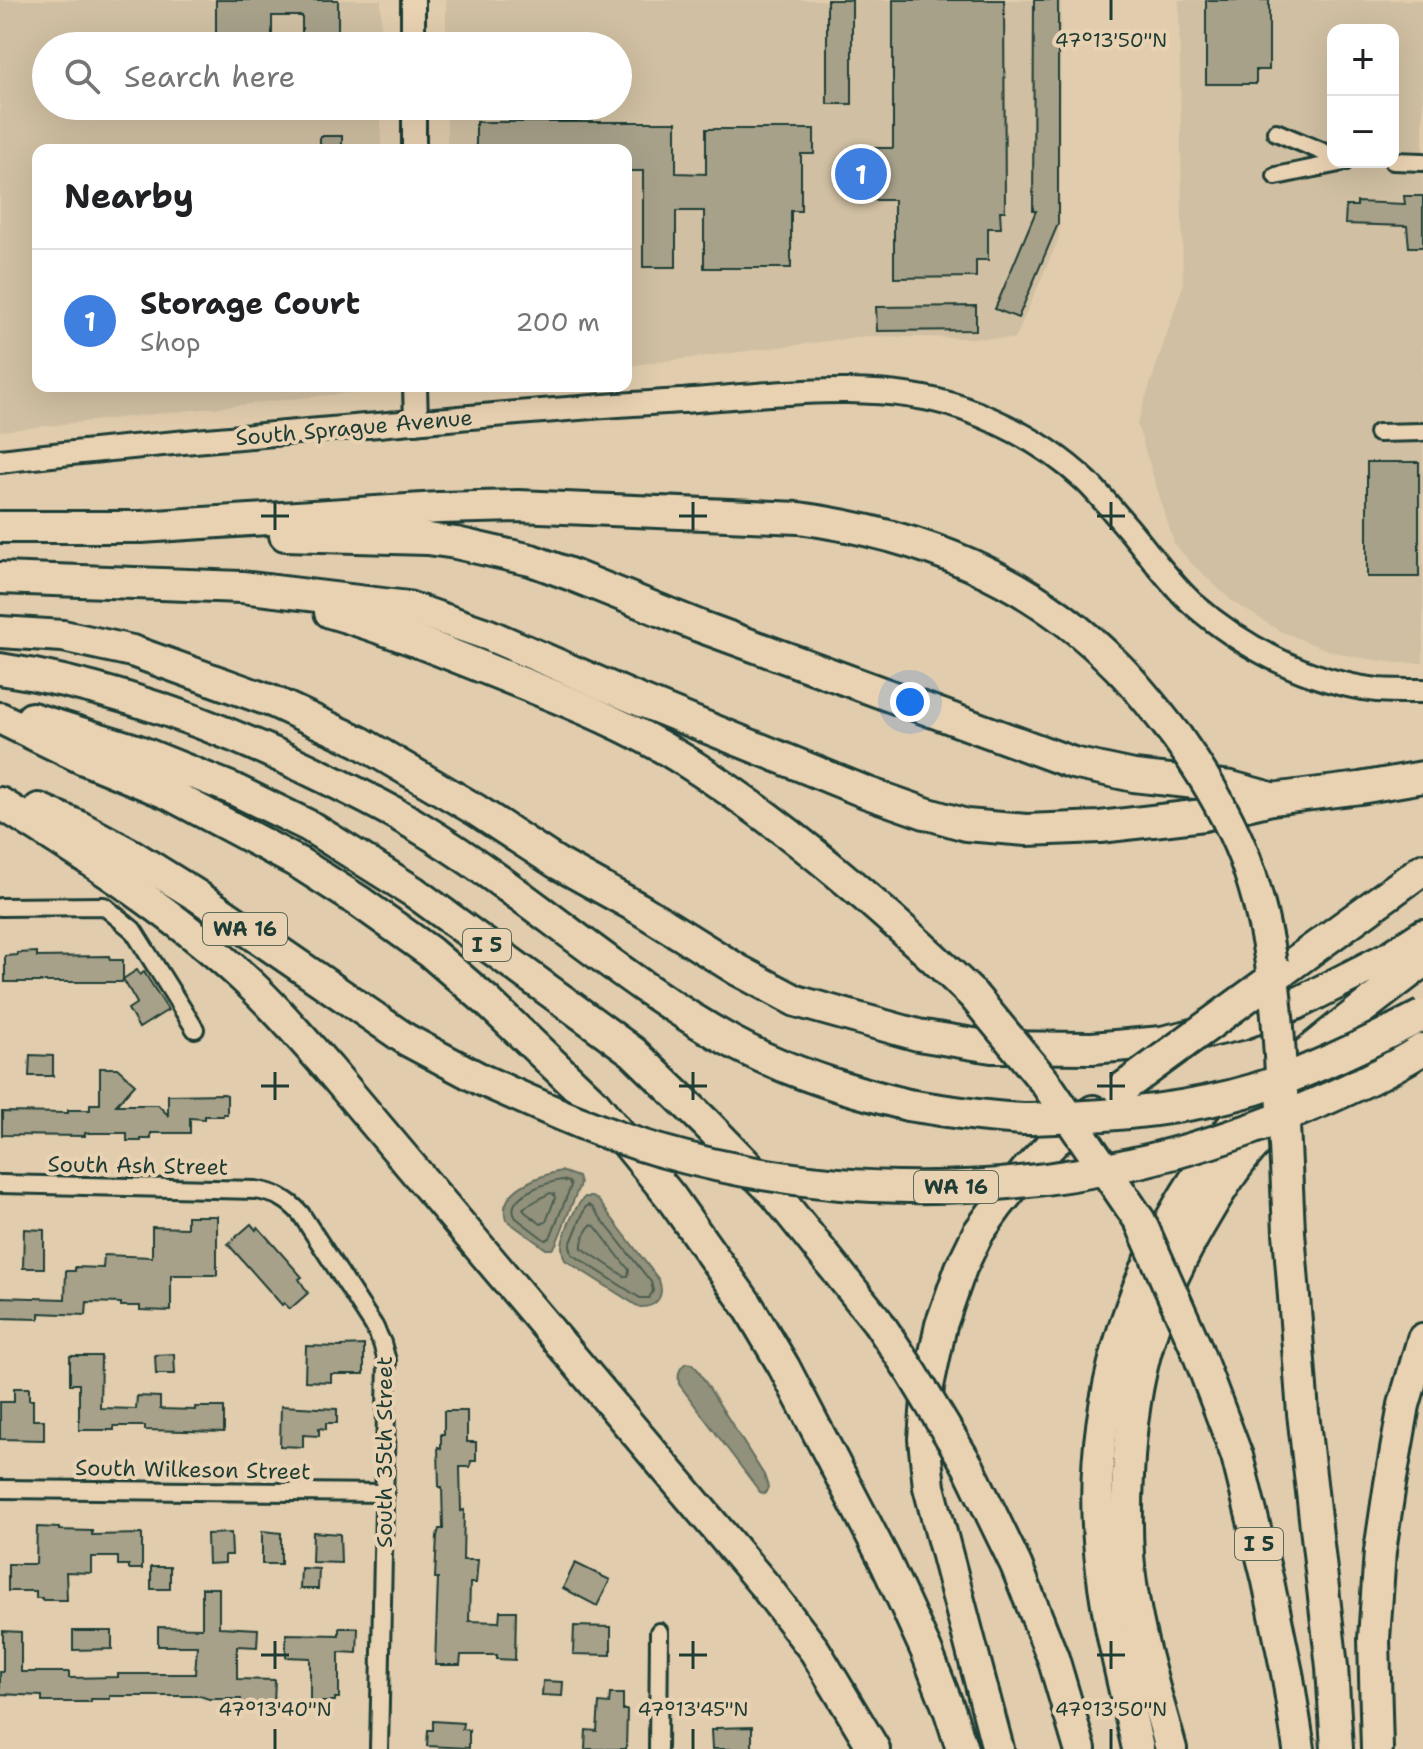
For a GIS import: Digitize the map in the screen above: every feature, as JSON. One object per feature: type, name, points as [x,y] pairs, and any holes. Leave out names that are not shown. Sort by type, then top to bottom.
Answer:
[{"type":"highway","points":[[141,527],[518,506],[799,518],[866,529],[941,551],[1018,589],[1054,612],[1118,667],[1177,737],[1214,793],[1245,859],[1272,960],[1278,1006],[1289,1232],[1303,1413],[1332,1667],[1337,1749]]},
{"type":"highway","points":[[0,527],[141,527],[428,539],[456,543],[531,560],[699,626],[1073,763],[1134,776],[1231,787],[1272,799]]},
{"type":"highway","name":"I 5","points":[[0,578],[242,587],[368,623],[425,644],[606,717],[684,760],[824,860],[895,921],[973,995],[1045,1082],[1140,1221],[1195,1345],[1237,1456],[1271,1595],[1299,1749]]},
{"type":"highway","points":[[242,587],[408,607],[489,635],[868,793],[966,825],[1027,830],[1100,827],[1204,815],[1272,799],[1423,777]]},
{"type":"highway","points":[[0,632],[63,636],[132,651],[274,702],[360,742],[476,810],[557,863],[796,1001],[918,1035],[992,1047],[1092,1048],[1162,1042],[1241,1024],[1296,1004],[1391,956],[1423,935]]},
{"type":"highway","points":[[0,669],[114,693],[198,721],[279,755],[417,825],[681,1013],[734,1044],[847,1090],[908,1105],[1025,1119],[1172,1108],[1274,1083],[1324,1063],[1423,1015]]},
{"type":"highway","name":"I 5","points":[[0,708],[136,750],[233,789],[309,826],[414,892],[633,1052],[776,1195],[878,1322],[912,1373],[968,1466],[1016,1565],[1048,1645],[1080,1749]]},
{"type":"highway","points":[[0,718],[84,759],[182,800],[299,863],[360,902],[430,952],[476,991],[595,1104],[670,1196],[748,1306],[784,1367],[900,1593],[926,1650],[962,1749]]},
{"type":"highway","name":"WA 16","points":[[0,792],[78,826],[130,854],[196,895],[407,1040],[482,1080],[567,1118],[655,1149],[782,1178],[935,1188],[1071,1177],[1193,1149],[1250,1130],[1341,1093],[1423,1049]]},
{"type":"highway","points":[[0,803],[157,908],[248,982],[289,1023],[765,1586],[815,1651],[874,1749]]},
{"type":"highway","points":[[998,1749],[929,1487],[924,1439],[928,1386],[941,1325],[961,1268],[978,1233],[999,1204],[1054,1142],[1120,1090],[1423,869]]},
{"type":"highway","points":[[1319,945],[1423,882]]},
{"type":"highway","points":[[1138,1749],[1104,1585],[1097,1504],[1099,1455],[1107,1398],[1117,1347],[1132,1304],[1149,1261],[1184,1194],[1229,1130],[1258,1097],[1320,1042],[1423,962]]},
{"type":"highway","points":[[1171,1749],[1131,1589],[1126,1503],[1138,1378],[1160,1305],[1201,1223],[1254,1144],[1297,1101],[1423,1000]]},
{"type":"highway","points":[[1377,1749],[1374,1639],[1380,1551],[1404,1405],[1423,1339]]},
{"type":"street","points":[[413,0],[413,32]]},
{"type":"street","points":[[414,120],[414,144]]},
{"type":"street","points":[[1276,132],[1327,153]]},
{"type":"street","points":[[1399,161],[1423,162]]},
{"type":"street","points":[[1276,176],[1327,166]]},
{"type":"street","points":[[415,392],[416,422]]},
{"type":"street","name":"South Sprague Avenue","points":[[0,461],[300,431],[594,407],[837,392],[887,393],[959,407],[1030,440],[1072,469],[1103,500],[1190,601],[1240,639],[1306,672],[1346,684],[1381,690],[1423,691]]},
{"type":"street","points":[[1378,433],[1423,432]]},
{"type":"street","points":[[0,907],[104,906],[133,930],[195,1029]]},
{"type":"street","name":"South Ash Street","points":[[0,1184],[237,1189],[274,1193]]},
{"type":"street","name":"South 35th Street","points":[[274,1193],[301,1214],[374,1326],[387,1361],[379,1749]]},
{"type":"street","name":"South Wilkeson Street","points":[[0,1489],[385,1493]]},
{"type":"street","points":[[658,1749],[659,1632]]},
{"type":"shaded area","points":[[0,0],[381,0],[381,32],[32,32],[32,120],[381,120],[381,144],[32,144],[32,392],[356,392],[0,431]]},
{"type":"shaded area","points":[[446,0],[1061,0],[1059,238],[1015,339],[867,336],[632,365],[632,144],[447,144],[447,120],[632,120],[632,32],[446,32]]},
{"type":"shaded area","points":[[1179,0],[1423,0],[1423,663],[1397,663],[1325,649],[1280,631],[1232,601],[1174,543],[1137,424],[1183,285]]},
{"type":"water","points":[[561,1171],[578,1177],[580,1184],[556,1244],[552,1249],[546,1249],[506,1220],[505,1209],[513,1193],[522,1186]]},
{"type":"water","points":[[585,1197],[598,1200],[659,1280],[660,1296],[650,1306],[639,1307],[565,1260],[562,1246],[565,1234],[574,1212]]},
{"type":"water","points":[[686,1363],[697,1369],[764,1475],[768,1487],[765,1494],[760,1492],[679,1384],[679,1372]]},
{"type":"building","points":[[216,0],[338,0],[338,32],[302,32],[302,16],[272,16],[272,32],[216,32]]},
{"type":"building","points":[[827,0],[852,0],[852,104],[827,104]]},
{"type":"building","points":[[893,0],[1004,0],[1005,211],[1000,211],[1001,228],[988,228],[988,260],[976,260],[976,277],[894,278],[894,200],[851,200],[851,148],[893,148]]},
{"type":"building","points":[[1034,0],[1058,0],[1058,224],[1018,318],[995,309],[1036,211],[1033,211]]},
{"type":"building","points":[[1206,0],[1269,0],[1269,70],[1256,70],[1256,84],[1206,84]]},
{"type":"building","points":[[476,122],[676,122],[676,173],[706,174],[706,129],[814,129],[814,154],[801,154],[801,211],[791,211],[791,268],[704,268],[704,211],[676,211],[676,267],[643,267],[643,171],[632,171],[632,144],[476,144]]},
{"type":"building","points":[[320,136],[342,136],[342,144],[320,144]]},
{"type":"building","points":[[1404,196],[1423,196],[1423,247],[1409,247],[1407,226],[1345,224],[1346,206],[1357,206],[1357,202],[1405,204]]},
{"type":"building","points":[[976,306],[976,330],[877,331],[876,307]]},
{"type":"building","points":[[1367,462],[1419,462],[1419,577],[1367,577]]},
{"type":"building","points":[[37,952],[37,957],[109,956],[110,960],[123,960],[122,982],[5,982],[5,956]]},
{"type":"building","points":[[137,970],[140,975],[144,972],[168,1010],[139,1028],[128,1009],[137,1003],[123,979]]},
{"type":"building","points":[[30,1055],[53,1056],[53,1076],[29,1076]]},
{"type":"building","points":[[100,1068],[117,1068],[135,1084],[116,1105],[158,1105],[168,1115],[168,1095],[224,1094],[227,1095],[227,1114],[204,1116],[204,1119],[190,1118],[190,1133],[151,1133],[151,1139],[141,1141],[127,1141],[127,1133],[2,1135],[2,1112],[68,1113],[68,1110],[90,1110],[90,1104],[100,1104]]},
{"type":"building","points":[[187,1216],[217,1216],[217,1275],[171,1275],[171,1311],[140,1310],[140,1306],[121,1306],[121,1303],[87,1302],[86,1315],[39,1313],[39,1319],[0,1318],[0,1297],[65,1299],[66,1271],[75,1271],[75,1267],[103,1268],[104,1255],[152,1257],[152,1227],[187,1228]]},
{"type":"building","points":[[251,1224],[256,1230],[258,1227],[302,1277],[299,1279],[308,1293],[290,1309],[284,1303],[282,1305],[228,1244]]},
{"type":"building","points":[[24,1229],[44,1230],[44,1268],[23,1268]]},
{"type":"building","points":[[364,1345],[364,1374],[331,1374],[331,1382],[305,1381],[306,1346]]},
{"type":"building","points":[[174,1354],[175,1374],[156,1374],[155,1355]]},
{"type":"building","points":[[70,1356],[101,1356],[100,1408],[136,1409],[137,1396],[160,1397],[160,1409],[224,1407],[224,1432],[145,1430],[145,1426],[79,1430],[79,1384],[70,1384]]},
{"type":"building","points":[[14,1388],[29,1388],[29,1400],[33,1400],[33,1420],[44,1420],[44,1440],[0,1439],[0,1402],[14,1402]]},
{"type":"building","points":[[281,1406],[337,1409],[337,1423],[326,1423],[326,1429],[319,1428],[319,1436],[303,1435],[303,1447],[280,1446]]},
{"type":"building","points":[[444,1411],[467,1411],[467,1442],[476,1442],[476,1461],[471,1461],[470,1467],[460,1467],[461,1511],[464,1510],[463,1560],[478,1560],[476,1583],[470,1583],[469,1621],[499,1622],[500,1611],[516,1611],[515,1660],[497,1659],[497,1655],[461,1655],[460,1665],[435,1665],[437,1536],[439,1529],[443,1529],[438,1447],[441,1448],[441,1434],[444,1434]]},
{"type":"building","points":[[37,1527],[92,1531],[92,1535],[142,1534],[142,1569],[118,1565],[118,1557],[91,1557],[91,1573],[66,1572],[67,1600],[42,1600],[36,1598],[36,1591],[8,1591],[8,1564],[36,1564]]},
{"type":"building","points":[[262,1531],[281,1533],[281,1564],[262,1564]]},
{"type":"building","points":[[313,1532],[340,1534],[341,1563],[312,1562]]},
{"type":"building","points":[[231,1533],[232,1555],[225,1555],[225,1563],[208,1564],[207,1534]]},
{"type":"building","points":[[575,1563],[610,1580],[597,1606],[563,1588]]},
{"type":"building","points":[[151,1567],[170,1567],[170,1589],[151,1589]]},
{"type":"building","points":[[301,1568],[319,1569],[318,1589],[300,1589]]},
{"type":"building","points":[[202,1588],[219,1588],[219,1627],[258,1629],[257,1647],[237,1646],[237,1679],[275,1680],[274,1702],[241,1704],[241,1699],[200,1696],[110,1696],[110,1699],[91,1699],[91,1702],[42,1702],[42,1696],[0,1694],[3,1631],[21,1632],[21,1672],[69,1672],[69,1678],[118,1677],[118,1674],[195,1674],[197,1646],[158,1646],[158,1627],[202,1628]]},
{"type":"building","points":[[574,1626],[611,1627],[611,1655],[573,1654]]},
{"type":"building","points":[[339,1628],[358,1628],[357,1653],[339,1652],[339,1698],[331,1702],[310,1702],[310,1658],[286,1657],[286,1634],[339,1635]]},
{"type":"building","points":[[73,1631],[112,1631],[112,1649],[73,1650]]},
{"type":"building","points":[[543,1681],[563,1682],[562,1696],[542,1695]]},
{"type":"building","points":[[610,1694],[623,1694],[623,1710],[627,1710],[626,1749],[585,1749],[586,1730],[597,1731],[599,1703],[609,1704]]},
{"type":"building","points":[[433,1721],[463,1723],[462,1729],[469,1730],[469,1748],[427,1746],[428,1730],[433,1730]]},
{"type":"building","points":[[752,1727],[752,1749],[712,1749],[711,1730]]},
{"type":"place","name":"Storage Court","points":[[861,174]]}]
